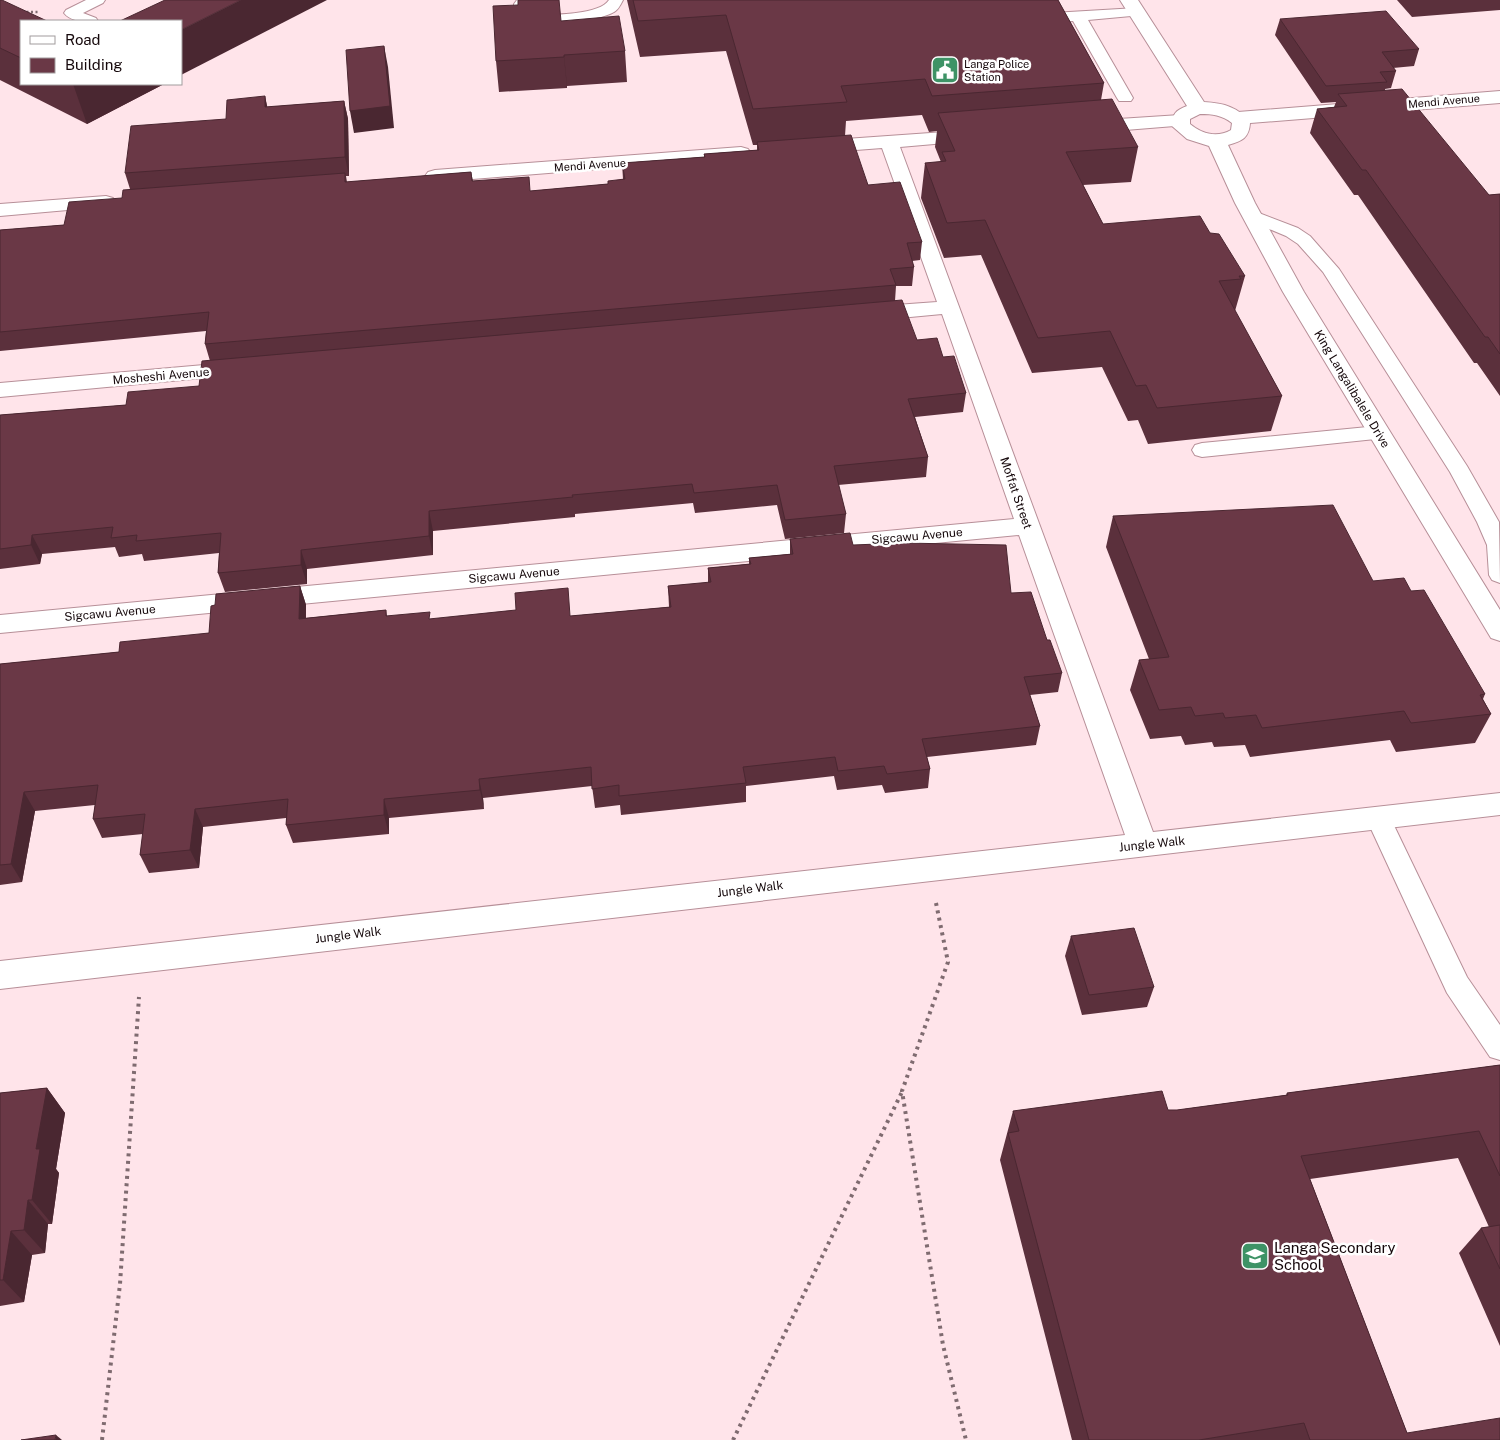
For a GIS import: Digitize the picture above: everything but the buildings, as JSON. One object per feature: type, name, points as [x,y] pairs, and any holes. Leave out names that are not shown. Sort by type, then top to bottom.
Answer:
[{"type":"street","points":[[1133,6],[1198,108]]},
{"type":"street","name":"Mendi Avenue","points":[[1238,118],[1500,97]]},
{"type":"street","points":[[1066,129],[1180,121],[1187,112],[1198,108],[1216,109],[1238,118],[1242,128],[1240,133],[1235,136],[1218,140],[1192,135],[1185,130],[1180,121]]},
{"type":"street","points":[[800,148],[987,135]]},
{"type":"street","name":"King Langalibalele Drive","points":[[1218,140],[1230,173],[1269,252],[1447,549],[1500,631]]},
{"type":"street","name":"Moffat Street","points":[[889,142],[1143,845]]},
{"type":"street","name":"Mendi Avenue","points":[[415,178],[760,152]]},
{"type":"street","points":[[0,210],[128,200]]},
{"type":"street","points":[[852,316],[950,307]]},
{"type":"street","name":"Mosheshi Avenue","points":[[0,390],[257,367]]},
{"type":"street","name":"Sigcawu Avenue","points":[[0,624],[1027,526]]},
{"type":"street","name":"Jungle Walk","points":[[0,975],[1500,804]]},
{"type":"lane","points":[[71,13],[98,0]]},
{"type":"lane","points":[[529,0],[521,4],[521,19],[605,12],[612,8],[616,0]]},
{"type":"lane","points":[[1023,20],[1078,16],[1133,6]]},
{"type":"lane","points":[[71,13],[88,20]]},
{"type":"lane","points":[[1078,16],[1125,98]]},
{"type":"lane","points":[[1251,215],[1292,232],[1304,240],[1330,269],[1460,471],[1488,522],[1498,546],[1500,575]]},
{"type":"lane","points":[[1202,450],[1378,433]]},
{"type":"lane","points":[[1378,818],[1457,985],[1500,1048]]},
{"type":"path","points":[[16,15],[24,11],[71,13]]},
{"type":"path","points":[[733,1440],[902,1091],[948,962],[929,869]]},
{"type":"path","points":[[102,1440],[120,1284],[133,1058],[142,959]]},
{"type":"path","points":[[902,1091],[943,1345],[966,1440]]},
{"type":"place","name":"Langa Police Station","points":[[945,70]]},
{"type":"place","name":"Langa Secondary School","points":[[1255,1256]]}]
